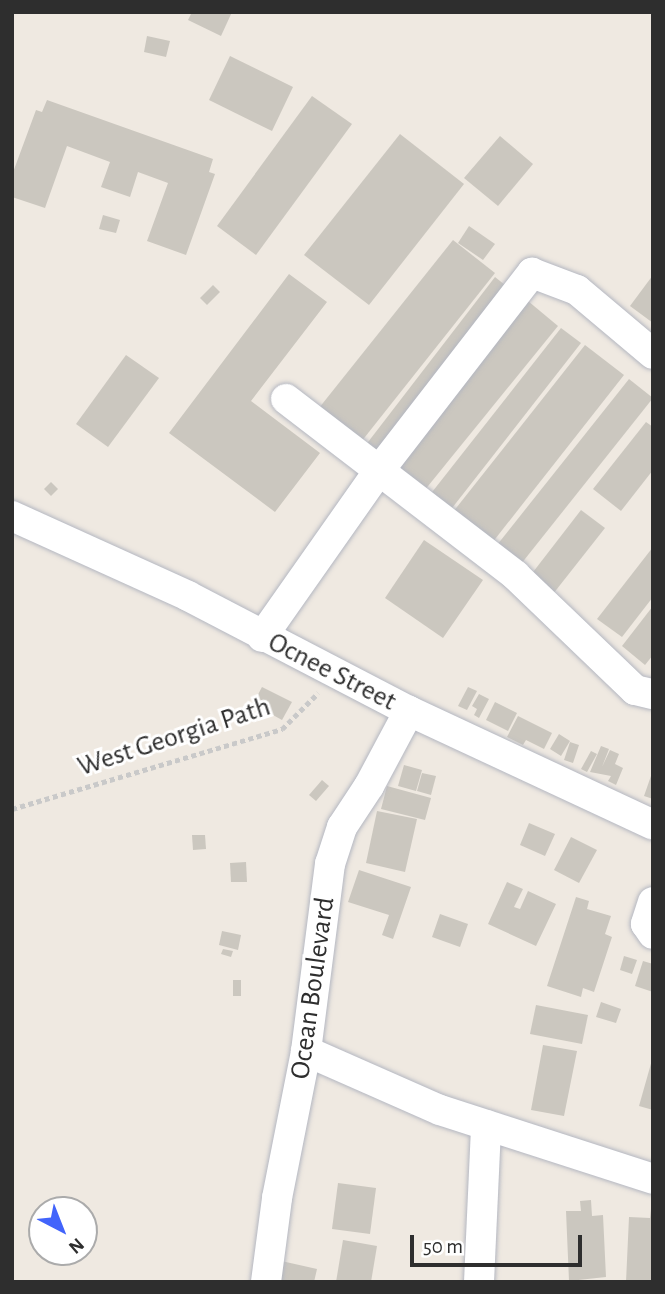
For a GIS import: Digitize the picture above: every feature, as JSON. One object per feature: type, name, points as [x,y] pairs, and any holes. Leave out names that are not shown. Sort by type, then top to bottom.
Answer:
[{"type":"street","points":[[262,637],[378,472],[532,273],[577,290],[653,354]]},
{"type":"street","points":[[286,399],[515,575],[635,690],[653,694]]},
{"type":"street","name":"Ocnee Street","points":[[12,516],[188,596],[262,637],[409,711],[653,825]]},
{"type":"street","name":"Ocean Boulevard","points":[[266,1282],[277,1198],[306,1051],[330,864],[342,827],[369,786],[409,711]]},
{"type":"street","points":[[653,902],[646,924],[653,934]]},
{"type":"street","points":[[306,1051],[440,1110],[653,1179]]},
{"type":"street","points":[[479,1282],[486,1125]]},
{"type":"path","name":"West Georgia Path","points":[[12,809],[282,729],[324,686]]},
{"type":"building","points":[[192,12],[232,12],[221,36],[188,20]]},
{"type":"building","points":[[147,36],[170,41],[166,57],[144,52]]},
{"type":"building","points":[[230,56],[293,87],[272,131],[209,100]]},
{"type":"building","points":[[312,96],[352,124],[256,255],[217,226]]},
{"type":"building","points":[[47,100],[213,159],[209,172],[215,174],[186,255],[147,241],[168,183],[138,172],[130,197],[101,187],[110,162],[67,146],[45,208],[12,197],[12,175],[36,110],[42,112]]},
{"type":"building","points":[[400,134],[464,184],[369,305],[304,255]]},
{"type":"building","points":[[500,136],[533,164],[498,206],[464,178]]},
{"type":"building","points":[[103,215],[120,220],[116,233],[99,229]]},
{"type":"building","points":[[469,226],[495,244],[483,260],[458,243]]},
{"type":"building","points":[[453,240],[495,273],[361,442],[319,408]]},
{"type":"building","points":[[289,274],[327,302],[251,401],[320,453],[275,512],[169,433]]},
{"type":"building","points":[[653,275],[653,323],[630,306]]},
{"type":"building","points":[[495,277],[515,293],[385,462],[365,446]]},
{"type":"building","points":[[213,285],[220,292],[207,305],[200,298]]},
{"type":"building","points":[[522,296],[558,326],[424,491],[388,462]]},
{"type":"building","points":[[561,328],[581,343],[449,512],[429,496]]},
{"type":"building","points":[[585,345],[624,375],[492,543],[453,512]]},
{"type":"building","points":[[126,355],[159,378],[108,447],[76,424]]},
{"type":"building","points":[[629,379],[653,398],[521,564],[497,545]]},
{"type":"building","points":[[646,422],[653,427],[653,470],[621,511],[593,489]]},
{"type":"building","points":[[51,482],[58,489],[51,496],[44,489]]},
{"type":"building","points":[[581,510],[605,528],[553,594],[530,576]]},
{"type":"building","points":[[424,540],[483,580],[443,638],[385,598]]},
{"type":"building","points":[[653,547],[653,597],[622,637],[597,619]]},
{"type":"building","points":[[653,606],[653,655],[645,665],[622,646]]},
{"type":"building","points":[[262,687],[292,702],[282,720],[253,704]]},
{"type":"building","points":[[468,687],[477,691],[467,710],[458,706]]},
{"type":"building","points":[[479,694],[489,699],[479,718],[474,715],[477,709],[472,706]]},
{"type":"building","points":[[495,702],[517,713],[508,731],[486,720]]},
{"type":"building","points":[[518,716],[552,733],[544,749],[526,740],[523,745],[507,737]]},
{"type":"building","points":[[559,734],[570,741],[561,756],[550,749]]},
{"type":"building","points":[[570,742],[579,745],[573,763],[564,760]]},
{"type":"building","points":[[601,746],[609,749],[602,767],[610,750],[619,754],[615,764],[623,768],[616,785],[608,781],[611,776],[590,772]]},
{"type":"building","points":[[591,751],[597,754],[587,772],[581,769]]},
{"type":"building","points":[[404,765],[422,770],[416,791],[398,786]]},
{"type":"building","points":[[422,773],[436,776],[431,795],[417,791]]},
{"type":"building","points":[[653,773],[653,799],[644,796]]},
{"type":"building","points":[[322,780],[329,786],[316,801],[309,795]]},
{"type":"building","points":[[387,786],[431,798],[425,820],[381,809]]},
{"type":"building","points":[[377,811],[417,819],[405,872],[366,863]]},
{"type":"building","points":[[529,823],[555,834],[545,856],[520,845]]},
{"type":"building","points":[[192,835],[205,835],[206,849],[193,850]]},
{"type":"building","points":[[571,837],[597,850],[579,883],[554,870]]},
{"type":"building","points":[[246,862],[247,882],[231,882],[230,863]]},
{"type":"building","points":[[359,870],[411,887],[393,939],[382,935],[389,915],[348,902]]},
{"type":"building","points":[[507,882],[523,889],[514,907],[520,909],[528,891],[556,904],[536,946],[488,924]]},
{"type":"building","points":[[576,897],[589,901],[587,909],[611,916],[605,934],[612,937],[594,992],[583,988],[581,997],[547,986]]},
{"type":"building","points":[[440,914],[468,924],[460,947],[432,937]]},
{"type":"building","points":[[222,931],[241,935],[238,950],[219,945]]},
{"type":"building","points":[[223,949],[233,951],[231,957],[221,954]]},
{"type":"building","points":[[624,956],[637,960],[632,974],[620,970]]},
{"type":"building","points":[[643,961],[653,964],[653,992],[635,986]]},
{"type":"building","points":[[233,980],[241,980],[241,996],[233,996]]},
{"type":"building","points":[[601,1002],[621,1009],[616,1023],[596,1017]]},
{"type":"building","points":[[536,1005],[588,1015],[582,1044],[530,1034]]},
{"type":"building","points":[[543,1045],[577,1051],[564,1116],[531,1110]]},
{"type":"building","points":[[653,1060],[653,1110],[639,1106]]},
{"type":"building","points":[[338,1183],[376,1188],[370,1234],[332,1229]]},
{"type":"building","points":[[591,1200],[592,1216],[603,1215],[606,1277],[569,1281],[566,1211],[581,1211],[580,1201]]},
{"type":"building","points":[[651,1209],[653,1282],[626,1282],[629,1217],[650,1218]]},
{"type":"building","points":[[343,1240],[377,1246],[371,1282],[336,1282]]},
{"type":"building","points":[[277,1260],[317,1269],[314,1282],[272,1282]]}]
